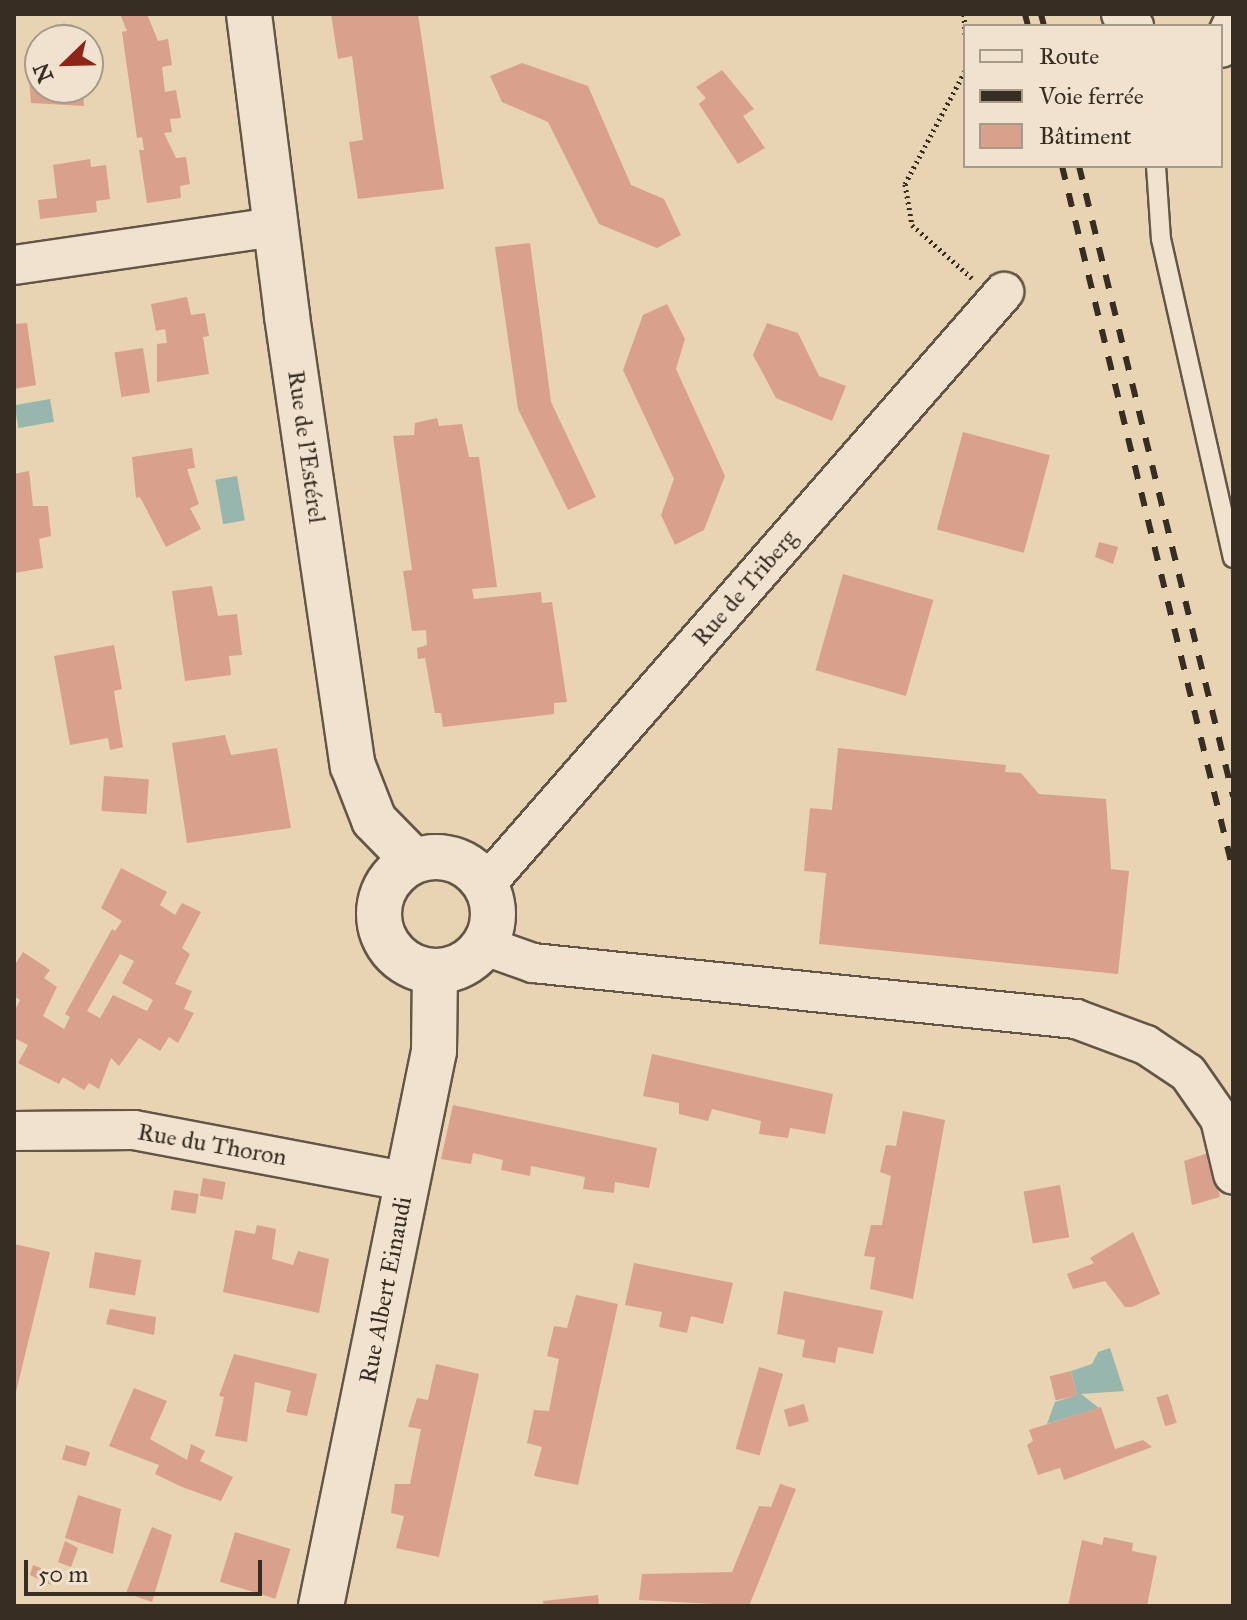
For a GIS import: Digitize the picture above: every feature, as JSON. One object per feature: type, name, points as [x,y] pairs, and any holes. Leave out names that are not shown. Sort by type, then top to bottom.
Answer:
[{"type":"street","name":"Rue de l'Estérel","points":[[249,14],[275,227],[353,766],[374,820],[414,861]]},
{"type":"street","points":[[1223,44],[1233,23]]},
{"type":"street","points":[[14,265],[275,227]]},
{"type":"street","name":"Rue de Triberg","points":[[486,884],[1000,296]]},
{"type":"street","points":[[454,859],[486,884],[494,912],[485,946],[455,969],[435,972],[396,955],[379,919],[387,883],[414,861],[454,859]]},
{"type":"street","points":[[485,946],[533,963],[1076,1019],[1146,1045],[1188,1073],[1220,1119],[1233,1174]]},
{"type":"street","name":"Rue Albert Einaudi","points":[[321,1606],[434,1051],[435,972]]},
{"type":"street","name":"Rue du Thoron","points":[[14,1131],[134,1130],[408,1182]]},
{"type":"lane","points":[[1156,168],[1161,239],[1233,558]]},
{"type":"path","points":[[963,75],[905,184],[912,225],[1000,296]]},
{"type":"water","points":[[50,399],[54,422],[19,428],[15,405]]},
{"type":"water","points":[[237,476],[245,520],[223,524],[215,480]]},
{"type":"water","points":[[1110,1348],[1124,1391],[1081,1394],[1099,1408],[1047,1424],[1055,1402],[1077,1395],[1071,1371],[1092,1364],[1098,1352]]},
{"type":"building","points":[[120,14],[147,14],[158,41],[168,39],[172,65],[162,67],[165,92],[176,90],[181,118],[170,119],[172,132],[164,133],[176,158],[186,157],[190,184],[180,186],[181,198],[147,203],[139,150],[144,150],[142,137],[137,138],[122,32],[127,31]]},
{"type":"building","points":[[331,14],[418,14],[444,189],[358,199],[349,142],[363,140],[352,56],[338,59]]},
{"type":"building","points":[[522,63],[588,86],[631,185],[664,199],[681,235],[657,248],[599,224],[548,122],[502,102],[490,76]]},
{"type":"building","points":[[722,70],[754,109],[743,116],[765,148],[738,164],[699,104],[706,98],[696,87]]},
{"type":"building","points":[[90,159],[91,167],[106,165],[110,199],[96,201],[97,212],[40,219],[38,200],[57,198],[53,165]]},
{"type":"building","points":[[530,243],[551,402],[596,497],[568,510],[518,409],[495,247]]},
{"type":"building","points":[[187,297],[191,315],[205,313],[209,336],[203,337],[209,374],[157,382],[157,344],[167,343],[165,329],[156,331],[151,304]]},
{"type":"building","points":[[667,304],[685,339],[676,369],[725,476],[704,530],[675,545],[661,515],[674,479],[623,370],[643,315]]},
{"type":"building","points":[[27,323],[36,385],[14,389],[14,324]]},
{"type":"building","points":[[767,323],[798,333],[819,376],[846,386],[832,421],[776,398],[753,355]]},
{"type":"building","points":[[143,348],[150,392],[121,397],[114,353]]},
{"type":"building","points":[[437,418],[439,426],[462,424],[469,457],[479,457],[497,587],[472,589],[474,599],[541,592],[542,603],[552,602],[567,702],[554,703],[554,714],[443,727],[441,713],[435,713],[425,658],[418,659],[417,648],[427,645],[426,630],[412,631],[403,571],[412,570],[393,436],[414,435],[415,423]]},
{"type":"building","points":[[963,432],[1050,455],[1024,553],[937,530]]},
{"type":"building","points":[[192,448],[195,468],[187,469],[199,504],[190,508],[201,529],[166,547],[140,497],[136,498],[132,457]]},
{"type":"building","points":[[29,471],[33,506],[48,506],[51,536],[39,539],[43,568],[14,573],[14,474]]},
{"type":"building","points":[[1099,542],[1118,547],[1113,564],[1095,557]]},
{"type":"building","points":[[843,574],[933,600],[906,696],[815,670]]},
{"type":"building","points":[[212,586],[218,616],[237,614],[242,655],[229,656],[231,675],[185,681],[172,591]]},
{"type":"building","points":[[114,645],[122,689],[114,691],[123,747],[110,750],[108,738],[70,745],[54,656]]},
{"type":"building","points":[[225,735],[231,755],[277,748],[291,828],[187,843],[172,743]]},
{"type":"building","points":[[838,748],[1006,765],[1005,772],[1021,773],[1039,794],[1106,799],[1111,869],[1129,871],[1118,974],[819,944],[826,873],[804,871],[810,808],[832,810]]},
{"type":"building","points":[[104,776],[149,779],[146,814],[102,811]]},
{"type":"building","points":[[121,868],[167,892],[160,905],[175,915],[182,903],[201,912],[182,948],[190,954],[175,984],[192,991],[184,1009],[194,1013],[178,1043],[169,1037],[160,1051],[139,1038],[119,1066],[111,1058],[99,1089],[89,1083],[84,1090],[63,1077],[59,1084],[18,1063],[28,1045],[14,1038],[14,1012],[20,1000],[14,996],[14,966],[23,952],[50,970],[44,978],[57,987],[43,1016],[64,1029],[70,1017],[65,1014],[112,929],[115,931],[122,921],[101,908]],"holes":[[[120,954],[134,961],[122,983],[153,1000],[147,1011],[113,995],[100,1018],[87,1011]]]},
{"type":"building","points":[[652,1054],[833,1094],[825,1134],[790,1128],[788,1138],[759,1134],[761,1121],[712,1109],[708,1121],[679,1114],[679,1103],[643,1096]]},
{"type":"building","points":[[453,1105],[657,1148],[649,1188],[615,1182],[614,1193],[583,1189],[585,1177],[531,1166],[530,1176],[501,1170],[503,1160],[473,1153],[471,1164],[441,1159]]},
{"type":"building","points":[[903,1111],[945,1120],[913,1299],[870,1289],[875,1257],[864,1256],[871,1225],[882,1225],[891,1176],[880,1172],[886,1145],[896,1146]]},
{"type":"building","points":[[1208,1153],[1220,1197],[1192,1205],[1184,1161]]},
{"type":"building","points":[[203,1178],[226,1182],[223,1200],[200,1196]]},
{"type":"building","points":[[1060,1185],[1069,1237],[1033,1244],[1024,1191]]},
{"type":"building","points":[[174,1190],[199,1194],[196,1214],[171,1210]]},
{"type":"building","points":[[257,1225],[276,1229],[272,1259],[293,1265],[298,1251],[329,1259],[319,1313],[223,1292],[235,1230],[255,1234]]},
{"type":"building","points":[[1133,1232],[1160,1294],[1132,1307],[1125,1307],[1105,1281],[1073,1289],[1067,1274],[1094,1263],[1090,1258]]},
{"type":"building","points":[[14,1244],[50,1252],[16,1392],[14,1391]]},
{"type":"building","points":[[95,1252],[141,1260],[135,1296],[89,1287]]},
{"type":"building","points":[[634,1263],[733,1283],[723,1324],[691,1316],[687,1333],[659,1327],[662,1312],[625,1305]]},
{"type":"building","points":[[784,1291],[883,1311],[873,1354],[838,1347],[835,1363],[802,1357],[805,1340],[777,1334]]},
{"type":"building","points":[[576,1295],[618,1304],[578,1485],[534,1476],[542,1447],[527,1443],[534,1410],[549,1411],[559,1359],[547,1356],[554,1326],[567,1328]]},
{"type":"building","points":[[110,1309],[156,1317],[154,1335],[106,1324]]},
{"type":"building","points":[[234,1354],[317,1374],[307,1416],[286,1412],[291,1391],[255,1382],[247,1442],[215,1436],[224,1397],[219,1396]]},
{"type":"building","points":[[436,1364],[479,1374],[439,1557],[396,1548],[404,1516],[391,1513],[395,1484],[410,1484],[421,1429],[408,1427],[417,1398],[428,1400]]},
{"type":"building","points":[[759,1367],[783,1374],[760,1456],[736,1449]]},
{"type":"building","points":[[1071,1371],[1077,1395],[1056,1401],[1050,1376]]},
{"type":"building","points":[[134,1388],[167,1401],[150,1439],[187,1460],[191,1444],[205,1451],[200,1461],[233,1477],[221,1501],[155,1474],[159,1465],[109,1446]]},
{"type":"building","points":[[1168,1394],[1177,1423],[1165,1426],[1157,1398]]},
{"type":"building","points":[[804,1404],[809,1421],[789,1427],[784,1410]]},
{"type":"building","points":[[1101,1407],[1115,1449],[1143,1440],[1152,1447],[1064,1480],[1060,1468],[1038,1475],[1027,1445],[1033,1441],[1029,1430]]},
{"type":"building","points":[[66,1445],[90,1452],[86,1466],[62,1459]]},
{"type":"building","points":[[780,1484],[796,1489],[749,1606],[639,1600],[642,1574],[732,1572],[759,1506],[771,1507]]},
{"type":"building","points":[[78,1495],[121,1509],[113,1554],[65,1538]]},
{"type":"building","points":[[152,1527],[172,1535],[152,1602],[126,1593]]},
{"type":"building","points":[[235,1532],[290,1549],[275,1599],[220,1582]]},
{"type":"building","points":[[1104,1537],[1133,1543],[1132,1551],[1157,1556],[1147,1606],[1068,1606],[1082,1540],[1102,1545]]},
{"type":"building","points":[[65,1541],[78,1548],[71,1567],[58,1562]]},
{"type":"building","points":[[33,1565],[54,1573],[51,1585],[30,1575]]},
{"type":"building","points":[[598,1595],[599,1606],[544,1606],[543,1601]]},
{"type":"railway","points":[[1025,14],[1028,24]]},
{"type":"railway","points":[[1041,14],[1044,24]]},
{"type":"railway","points":[[1062,168],[1233,870]]},
{"type":"railway","points":[[1079,168],[1233,796]]}]
